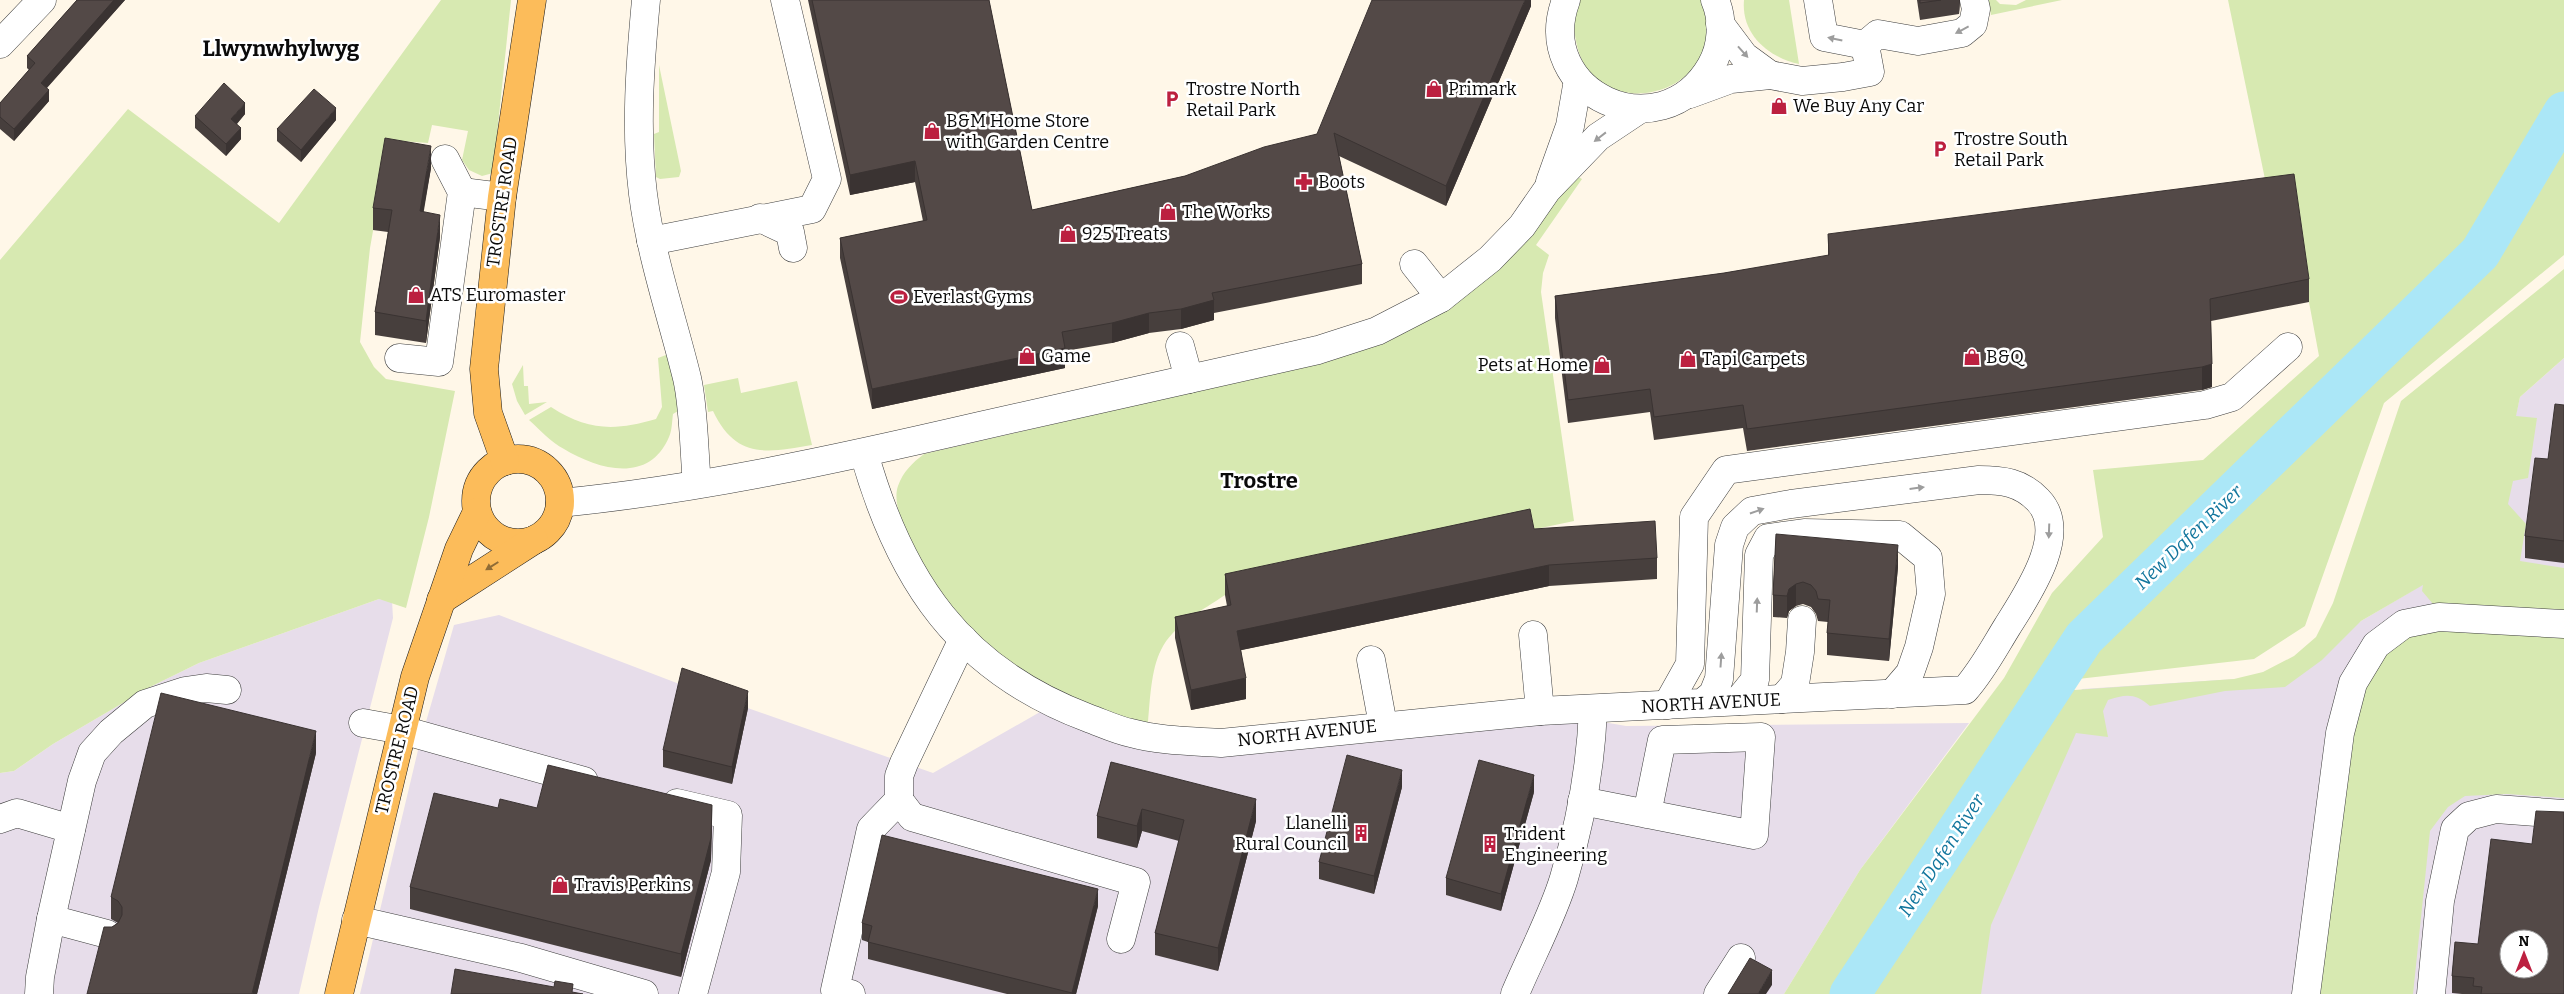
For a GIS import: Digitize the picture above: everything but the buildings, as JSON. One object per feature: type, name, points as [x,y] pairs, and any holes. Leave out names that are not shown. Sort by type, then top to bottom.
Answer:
[{"type":"main road","name":"TROSTRE ROAD","points":[[339,994],[415,677],[459,549],[480,518],[476,498],[479,485],[489,470],[505,461],[488,413],[484,369],[502,197],[532,0]]},
{"type":"main road","points":[[441,600],[522,541],[543,535],[553,524],[560,503],[556,482],[539,464],[526,460],[505,461]]},
{"type":"main road","points":[[480,518],[494,535],[522,541]]},
{"type":"street","points":[[0,44],[42,0]]},
{"type":"street","points":[[646,0],[639,78],[639,135],[643,192],[651,241],[687,380],[696,484]]},
{"type":"street","points":[[651,241],[812,209],[826,179],[785,0]]},
{"type":"street","points":[[1818,0],[1824,37],[1865,45]]},
{"type":"street","points":[[1865,45],[1878,34],[1918,41],[1962,32],[1973,24],[1976,9],[1974,0]]},
{"type":"street","points":[[1558,4],[1560,36],[1565,60],[1578,80],[1603,100],[1617,106],[1640,109],[1664,106],[1731,79],[1770,75],[1802,81],[1870,72],[1865,45]]},
{"type":"street","points":[[1718,8],[1744,56],[1770,75]]},
{"type":"street","points":[[1686,96],[1703,80],[1715,59],[1720,42],[1718,8]]},
{"type":"street","points":[[1547,190],[1570,126],[1578,80]]},
{"type":"street","points":[[560,503],[619,497],[864,453],[1318,350],[1378,331],[1441,298],[1490,259],[1522,226],[1547,190],[1598,137],[1640,109]]},
{"type":"street","points":[[399,358],[439,362],[462,192],[445,159]]},
{"type":"street","points":[[462,192],[502,197]]},
{"type":"street","points":[[760,218],[790,232],[794,248]]},
{"type":"street","points":[[1414,264],[1441,298]]},
{"type":"street","points":[[1180,346],[1189,379]]},
{"type":"street","points":[[1667,705],[1690,664],[1694,517],[1726,470],[2205,405],[2232,397],[2288,347]]},
{"type":"street","name":"NORTH AVENUE","points":[[864,453],[873,485],[896,544],[922,592],[963,639],[1002,675],[1055,705],[1130,733],[1175,740],[1221,743],[1383,725],[1540,711],[1593,709],[1965,690],[1978,675],[2020,606],[2045,558],[2051,529],[2046,507],[2029,491],[2005,480],[1959,483],[1791,504],[1752,511],[1735,527],[1729,545],[1719,679],[1713,694],[1702,703]]},
{"type":"street","points":[[1738,701],[1755,680],[1759,555],[1768,538],[1804,533],[1900,535],[1928,558],[1932,594],[1919,647],[1910,673],[1892,694]]},
{"type":"street","points":[[2306,994],[2340,733],[2353,683],[2376,645],[2404,624],[2439,617],[2564,624]]},
{"type":"street","points":[[1782,699],[1795,684],[1799,662],[1802,620]]},
{"type":"street","points":[[1533,635],[1540,711]]},
{"type":"street","points":[[850,994],[835,990],[871,829],[898,800],[900,776],[904,763],[963,639]]},
{"type":"street","points":[[1756,654],[1799,662]]},
{"type":"street","points":[[1371,660],[1383,725]]},
{"type":"street","points":[[39,994],[40,976],[51,919],[92,753],[111,732],[145,704],[185,691],[206,688],[227,690]]},
{"type":"street","points":[[1521,992],[1564,879],[1582,801],[1592,741],[1593,709]]},
{"type":"street","points":[[362,723],[402,730],[604,786]]},
{"type":"street","points":[[1582,801],[1647,814],[1754,834],[1761,737],[1662,740],[1647,814]]},
{"type":"street","points":[[652,797],[728,815],[726,872],[693,994]]},
{"type":"street","points":[[898,800],[912,817],[1136,882],[1121,939]]},
{"type":"street","points":[[2431,994],[2440,901],[2454,829],[2469,816],[2496,809],[2564,814]]},
{"type":"street","points":[[0,819],[17,813],[72,829]]},
{"type":"street","points":[[51,919],[107,934]]},
{"type":"street","points":[[356,920],[521,958],[644,994]]},
{"type":"street","points":[[1718,994],[1741,958]]},
{"type":"shaded area","points":[[2564,358],[2564,994],[1902,994],[2082,689],[2266,677],[2485,548],[2520,397]]},
{"type":"shaded area","points":[[379,599],[392,601],[393,618],[319,907],[299,994],[0,994],[0,773],[14,771],[53,744],[150,687],[199,663]]},
{"type":"shaded area","points":[[499,615],[682,685],[933,773],[1054,704],[1175,740],[1540,711],[1626,726],[1969,723],[1860,870],[1784,994],[360,994],[419,746],[454,625]]},
{"type":"green space","points":[[441,0],[511,0],[493,173],[482,176],[469,170],[462,160],[468,131],[432,125],[428,143],[389,140],[370,248],[360,342],[374,367],[386,379],[455,391],[429,517],[406,608],[379,599],[199,663],[150,687],[53,744],[14,771],[0,773],[0,260],[128,109],[279,223]]},
{"type":"green space","points":[[1580,0],[1702,0],[1707,33],[1699,60],[1681,79],[1658,91],[1632,93],[1607,86],[1587,69],[1576,41],[1575,20]]},
{"type":"green space","points":[[1744,0],[1789,0],[1799,64],[1777,56],[1759,42],[1747,23],[1744,12]]},
{"type":"green space","points":[[1988,0],[1996,0],[2000,4],[2016,5],[2026,0],[2062,0],[1991,15]]},
{"type":"green space","points":[[2228,0],[2564,0],[2564,255],[2384,403],[2305,626],[2254,659],[2036,682],[1834,994],[1784,994],[1860,870],[2004,678],[2052,593],[2103,537],[2093,470],[2203,460],[2319,356],[2309,302],[2295,197],[2266,184]]},
{"type":"green space","points":[[659,65],[681,171],[679,177],[660,179],[656,177],[654,134],[659,132]]},
{"type":"green space","points":[[1573,174],[1582,179],[1536,245],[1549,255],[1543,273],[1541,292],[1574,521],[1225,595],[1189,619],[1166,641],[1155,666],[1148,722],[1131,720],[1096,710],[1062,695],[1031,677],[997,653],[979,637],[953,612],[939,593],[904,529],[896,498],[902,476],[924,454],[1282,371],[1383,344],[1448,310],[1501,268],[1546,216]]},
{"type":"green space","points":[[2564,269],[2564,358],[2520,397],[2516,416],[2537,418],[2528,478],[2513,481],[2508,504],[2526,524],[2520,561],[2564,568],[2564,611],[2433,604],[2422,591],[2423,585],[2361,621],[2322,660],[2285,687],[2225,691],[2150,706],[2140,699],[2130,696],[2108,700],[2103,711],[2108,737],[2076,733],[1991,925],[1981,994],[1858,994],[2060,691],[2234,679],[2263,672],[2294,656],[2316,637],[2333,603],[2401,401]]},
{"type":"green space","points":[[666,355],[676,384],[678,411],[673,414],[669,437],[660,452],[649,462],[636,467],[622,468],[592,463],[559,446],[529,420],[551,407],[577,421],[590,425],[628,426],[656,419],[662,407],[658,358]]},
{"type":"green space","points":[[523,365],[524,386],[528,386],[529,404],[547,402],[525,415],[517,401],[512,384]]},
{"type":"green space","points":[[738,378],[741,393],[797,381],[812,445],[780,450],[754,449],[742,445],[732,438],[722,427],[713,411],[708,412],[704,385]]},
{"type":"green space","points":[[2406,629],[2564,631],[2564,798],[2507,794],[2465,796],[2448,807],[2430,831],[2413,994],[2315,994],[2357,688]]},
{"type":"waterway","name":"New Dafen River","points":[[1850,994],[2084,638],[2480,253],[2564,112]]},
{"type":"place","name":"Primark","points":[[1434,89]]},
{"type":"place","name":"Trostre North Retail Park","points":[[1172,99]]},
{"type":"place","name":"We Buy Any Car","points":[[1779,106]]},
{"type":"place","name":"B&M Home Store with Garden Centre","points":[[932,131]]},
{"type":"place","name":"Trostre South Retail Park","points":[[1940,149]]},
{"type":"place","name":"Boots","points":[[1304,182]]},
{"type":"place","name":"The Works","points":[[1168,212]]},
{"type":"place","name":"925 Treats","points":[[1068,234]]},
{"type":"place","name":"ATS Euromaster","points":[[416,295]]},
{"type":"place","name":"Everlast Gyms","points":[[899,297]]},
{"type":"place","name":"Game","points":[[1027,356]]},
{"type":"place","name":"B&Q","points":[[1972,357]]},
{"type":"place","name":"Tapi Carpets","points":[[1688,359]]},
{"type":"place","name":"Pets at Home","points":[[1602,365]]},
{"type":"place","name":"Llanelli Rural Council","points":[[1361,833]]},
{"type":"place","name":"Trident Engineering","points":[[1490,844]]},
{"type":"place","name":"Travis Perkins","points":[[560,885]]},
{"type":"district","name":"Llwynwhylwyg","points":[[281,48]]},
{"type":"district","name":"Trostre","points":[[1259,480]]}]
